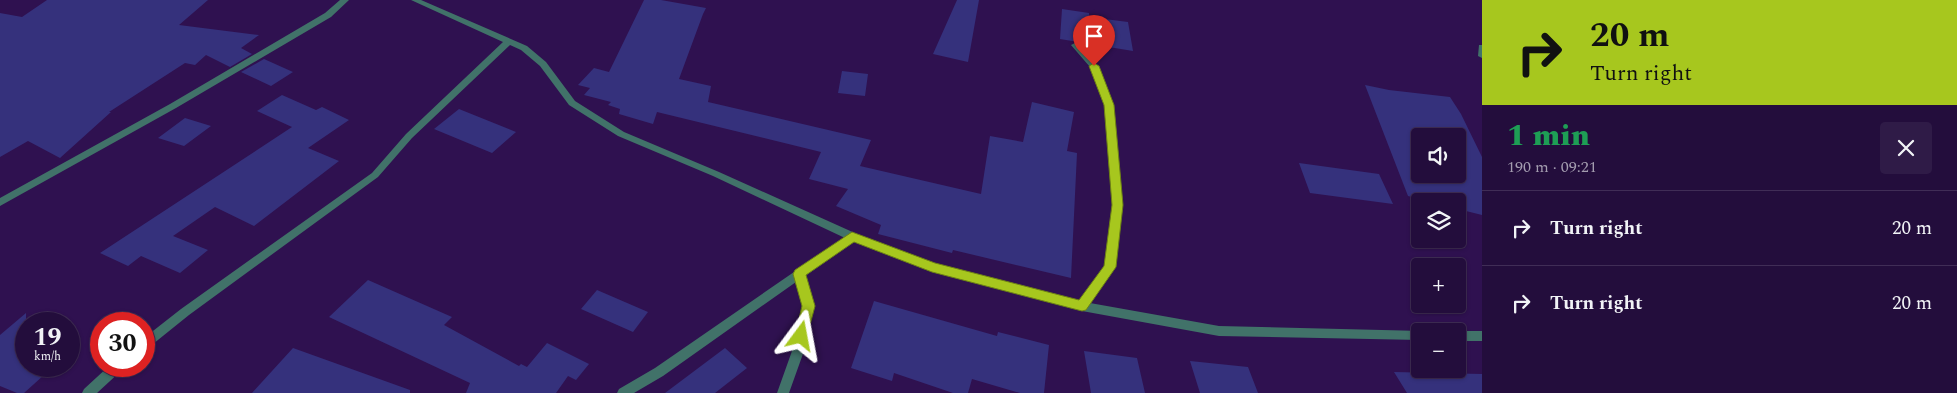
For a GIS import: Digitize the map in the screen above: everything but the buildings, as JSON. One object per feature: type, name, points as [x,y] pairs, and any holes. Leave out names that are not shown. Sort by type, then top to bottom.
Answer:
[{"type":"street","points":[[0,202],[173,106],[328,14],[345,0]]},
{"type":"street","points":[[414,0],[524,48],[543,64],[572,103],[620,134],[716,174],[852,237],[932,268],[1082,306],[1220,331],[1411,335]]},
{"type":"street","points":[[155,337],[185,312],[374,175],[409,136],[509,41]]},
{"type":"street","points":[[1075,45],[1094,66],[1109,105],[1118,205],[1110,267],[1082,306]]},
{"type":"street","points":[[1482,46],[1482,56]]},
{"type":"street","points":[[623,393],[658,372],[852,237]]},
{"type":"street","points":[[783,393],[798,351],[808,306],[799,274]]},
{"type":"street","points":[[1466,336],[1482,336]]},
{"type":"street","points":[[88,393],[106,377]]},
{"type":"route","points":[[801,336],[808,306],[799,274],[852,237],[932,268],[1082,306],[1110,267],[1118,205],[1109,105],[1094,66]]}]
